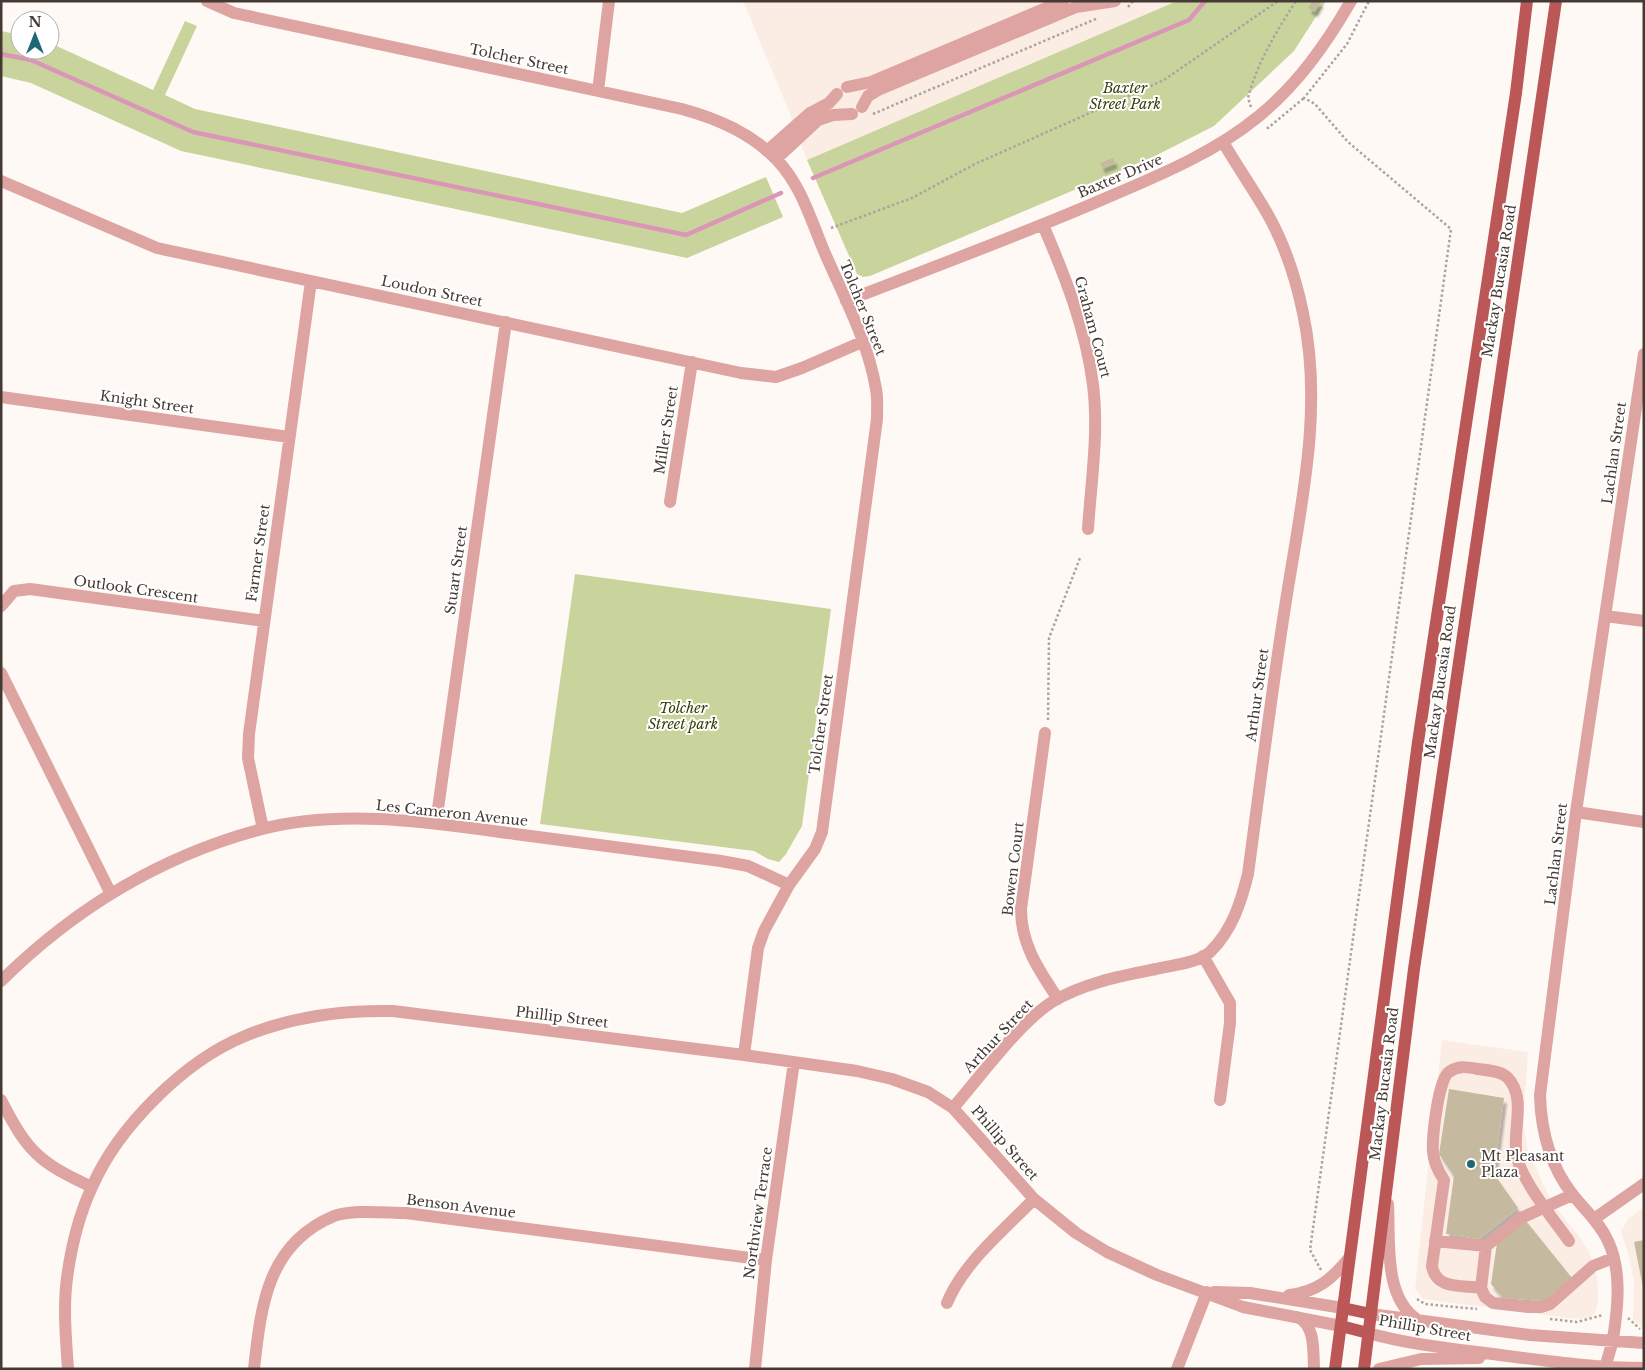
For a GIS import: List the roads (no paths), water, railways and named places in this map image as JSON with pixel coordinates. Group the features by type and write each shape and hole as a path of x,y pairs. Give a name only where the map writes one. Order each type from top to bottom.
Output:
{"main road":[{"name":"Mackay Bucasia Road","path":"1335,1369 1418,742 1514,102 1527,1"},
{"name":"Mackay Bucasia Road","path":"1364,1369 1387,1189 1395,1107 1434,823 1556,1"},
{"name":"Phillip Street","path":"1343,1308 1371,1314"},
{"name":"Phillip Street","path":"1341,1326 1368,1333"}],"street":[{"name":"Tolcher Street","path":"207,1 234,13 711,117 734,127 772,155 791,178 805,205 862,342 877,395 873,449 822,832 814,849 789,885 764,931 758,948 744,1055"},
{"path":"598,91 609,1"},
{"path":"772,155 810,113 829,103 842,91 867,84 1063,1"},
{"name":"Baxter Drive","path":"846,301 1043,225 1180,166 1223,142 1259,116 1304,72 1330,38 1351,1"},
{"path":"860,114 867,98 875,91 1076,7 1120,5"},
{"path":"856,88 860,92 863,98 860,114 843,113 838,109 835,104 842,91 856,88"},
{"path":"772,155 821,118 833,115 860,114"},
{"name":"Arthur Street","path":"953,1108 1024,1026 1058,999 1098,982 1195,960 1203,956 1210,952 1231,925 1240,904 1248,874 1312,418 1313,382 1309,345 1294,279 1268,214 1223,142"},
{"name":"Loudon Street","path":"1,182 157,248 692,362 740,374 776,377 862,342"},
{"name":"Graham Court","path":"1043,225 1070,289 1093,385 1095,436 1088,529"},
{"name":"Farmer Street","path":"263,829 248,758 264,621 311,281"},
{"name":"Stuart Street","path":"436,823 506,322"},
{"name":"Lachlan Street","path":"1613,1341 1618,1276 1608,1241 1594,1219 1572,1194 1555,1166 1545,1143 1541,1120 1540,1095 1576,812 1605,616 1638,431 1644,354"},
{"name":"Miller Street","path":"670,502 692,362"},
{"name":"Knight Street","path":"1,397 289,437"},
{"name":"Outlook Crescent","path":"3,599 17,590 30,589 264,621"},
{"path":"1605,616 1644,621"},
{"path":"1,673 110,892"},
{"name":"Bowen Court","path":"1045,733 1021,909 1021,925 1032,960 1058,999"},
{"path":"1576,812 1644,822"},
{"name":"Les Cameron Avenue","path":"1,981 30,952 110,892 161,866 263,829 317,821 380,818 436,823 722,861 748,866 789,885"},
{"path":"1203,956 1230,1003 1230,1023 1220,1100"},
{"name":"Phillip Street","path":"68,1369 65,1325 66,1279 76,1234 92,1187 128,1131 167,1087 204,1059 244,1036 287,1021 326,1013 393,1011 744,1055 857,1071 892,1079 928,1092 953,1108 1034,1199 1076,1233 1107,1252 1157,1275 1250,1308 1341,1326"},
{"name":"Northview Terrace","path":"755,1369 766,1260 794,1062"},
{"path":"1481,1288 1440,1283 1434,1276 1432,1266 1444,1180 1436,1167 1433,1151 1441,1083 1448,1072 1463,1066 1493,1071 1506,1076 1515,1088 1518,1100 1515,1142 1517,1158 1544,1206 1569,1242"},
{"path":"1,1100 16,1130 29,1148 57,1171 92,1187"},
{"path":"1594,1219 1644,1184"},
{"path":"1387,1189 1390,1256 1395,1284 1404,1308 1418,1321"},
{"path":"1572,1194 1521,1218 1486,1246 1481,1288 1485,1297 1493,1303 1541,1307 1550,1304 1593,1266 1613,1258"},
{"path":"947,1303 954,1285 968,1268 1034,1199"},
{"name":"Benson Avenue","path":"254,1369 263,1305 273,1274 285,1252 307,1232 335,1216 370,1212 406,1213 766,1260"},
{"path":"1436,1240 1486,1246"},
{"path":"1269,1295 1296,1294 1320,1287 1349,1258"},
{"path":"1177,1369 1207,1292"},
{"name":"Phillip Street","path":"1207,1292 1269,1295 1343,1308"},
{"name":"Phillip Street","path":"1371,1314 1530,1335 1644,1343"},
{"path":"1294,1317 1304,1322 1309,1330 1314,1369"},
{"name":"Phillip Street","path":"1368,1333 1414,1344 1605,1368 1644,1368"},
{"path":"1605,1368 1613,1341"},
{"path":"1613,1341 1622,1368"},
{"path":"1379,1369 1425,1358 1531,1358"}],"waterway":[{"path":"813,178 1189,20 1205,1"},
{"path":"1,54 31,60 193,132 686,235 781,193"}],"place":[{"name":"Mt Pleasant Plaza","path":"1471,1164"}],"park label":[{"name":"Baxter Street Park","path":"1125,96"},
{"name":"Tolcher Street park","path":"683,716"}]}
